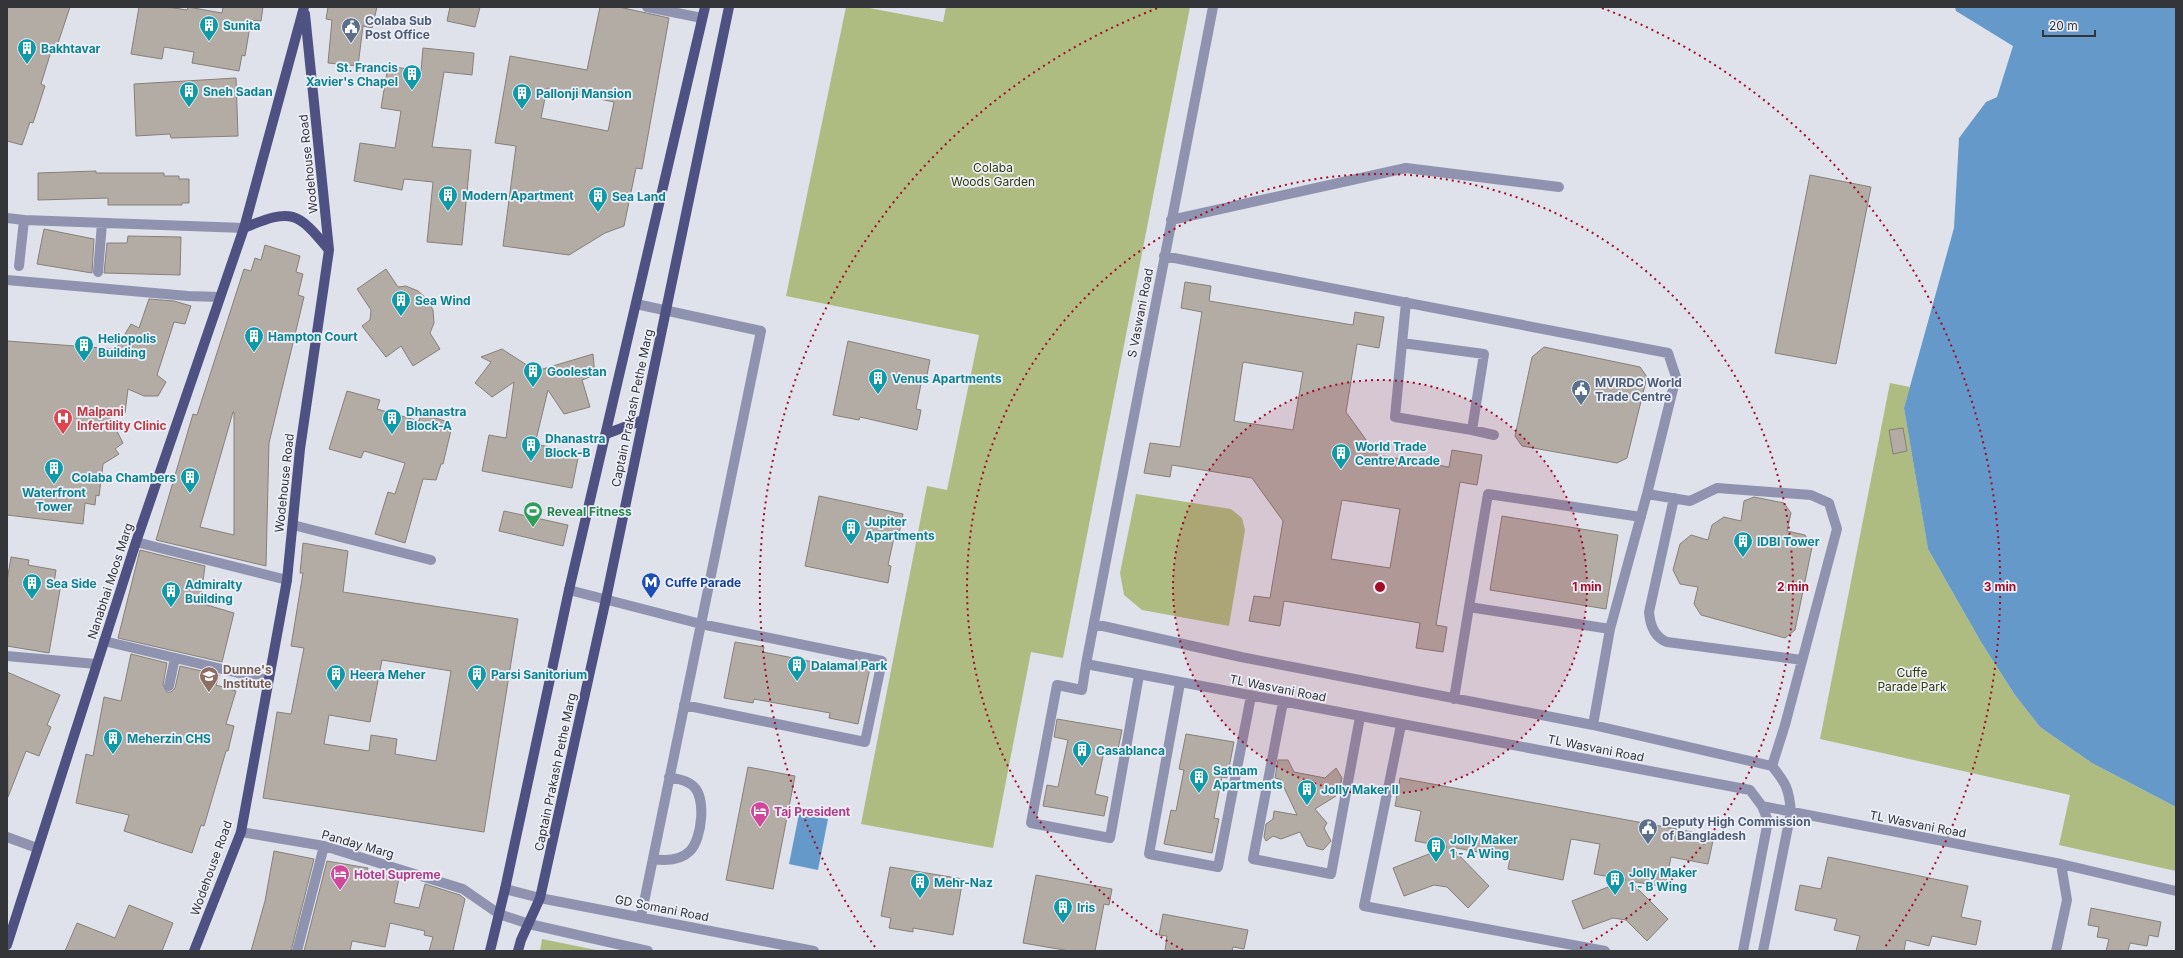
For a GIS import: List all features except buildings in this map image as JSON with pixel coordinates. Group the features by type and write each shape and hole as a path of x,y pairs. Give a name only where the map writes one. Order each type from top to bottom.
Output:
{"main road":[{"name":"Nanabhai Moos Marg","path":"7,945 10,926 37,848 136,542 244,228 304,7"},
{"name":"Wodehouse Road","path":"194,951 241,832 287,580 300,449 329,250 304,7"},
{"name":"Captain Prakash Pethe Marg","path":"490,951 505,889 569,590 705,7"},
{"name":"Captain Prakash Pethe Marg","path":"518,951 540,898 606,599 729,7"},
{"path":"244,228 272,216 295,216 305,223 329,250"},
{"path":"606,434 643,420"}],"street":[{"path":"646,7 702,18"},
{"name":"S Vaswani Road","path":"1094,624 1171,220 1214,7"},
{"path":"1171,220 1406,168 1559,186"},
{"path":"7,218 24,220 244,228"},
{"path":"19,266 24,220"},
{"path":"98,272 102,223"},
{"path":"1164,256 1668,353 1676,377 1641,517 1610,629 1592,725"},
{"path":"7,280 188,296 220,297"},
{"path":"1406,302 1395,417 1494,435"},
{"path":"636,304 761,331 641,917"},
{"path":"1402,343 1484,354 1472,430"},
{"path":"1647,494 1690,501 1717,488 1811,495 1829,503 1837,530 1772,766 1785,782 1789,793 1791,812 1763,951"},
{"path":"1454,699 1488,494 1641,517"},
{"path":"1674,498 1649,612 1650,626 1661,640 1802,660"},
{"path":"293,525 431,560"},
{"path":"136,542 287,580"},
{"path":"569,590 701,624 882,661 865,742 684,706"},
{"path":"1469,606 1610,629"},
{"path":"1094,624 1082,690 1057,685 1031,823 1110,838 1139,675"},
{"name":"TL Wasvani Road","path":"1094,624 1241,657 1592,725 1772,766"},
{"path":"104,641 268,680"},
{"path":"7,656 96,664"},
{"path":"169,686 175,658"},
{"name":"TL Wasvani Road","path":"1086,664 1401,725 1750,790 1762,806 2060,864 2176,891"},
{"path":"1180,683 1149,854 1218,867 1251,696"},
{"path":"1283,702 1253,859 1331,874 1360,717"},
{"path":"1401,725 1364,906 1605,951"},
{"path":"653,859 665,861 683,856 694,845 698,832 701,805 699,794 694,786 684,780 669,777"},
{"path":"1743,951 1768,821 1762,806"},
{"name":"Panday Marg","path":"241,832 324,846 463,889 499,914 529,924"},
{"path":"7,837 37,848"},
{"path":"297,951 324,846"},
{"path":"2056,951 2067,900 2060,864"},
{"name":"GD Somani Road","path":"505,889 540,898 814,951"},
{"path":"529,924 620,948 648,951"}],"green space":[{"name":"Colaba Woods Garden","path":"846,7 864,7 943,22 946,7 1190,7 1063,658 1031,652 993,848 861,824 927,486 947,490 979,335 786,296"},
{"name":"Cuffe Parade Park","path":"1890,383 1910,387 1904,408 1928,549 1981,642 2015,695 2040,727 2092,763 2176,807 2176,871 2059,845 2070,795 1820,739"},
{"path":"1136,494 1231,509 1242,518 1245,530 1229,626 1142,610 1124,595 1120,573"},
{"path":"542,939 601,951 540,951"}],"water":[{"path":"1955,7 2176,7 2176,807 2092,763 2040,727 2015,695 1981,642 1928,549 1904,408 1954,228 1959,138 1986,102 1997,97 2013,46 1956,11"},
{"path":"799,814 828,819 818,870 789,864"}],"place":[{"name":"Sunita","path":"209,42"},
{"name":"Colaba Sub Post Office","path":"351,44"},
{"name":"Bakhtavar","path":"27,65"},
{"name":"St. Francis Xavier's Chapel","path":"412,91"},
{"name":"Sneh Sadan","path":"189,108"},
{"name":"Pallonji Mansion","path":"522,110"},
{"name":"Modern Apartment","path":"448,212"},
{"name":"Sea Land","path":"598,213"},
{"name":"Sea Wind","path":"401,317"},
{"name":"Hampton Court","path":"254,353"},
{"name":"Heliopolis Building","path":"84,362"},
{"name":"Goolestan","path":"533,388"},
{"name":"Venus Apartments","path":"878,395"},
{"name":"MVIRDC World Trade Centre","path":"1581,406"},
{"name":"Malpani Infertility Clinic","path":"63,435"},
{"name":"Dhanastra Block-A","path":"392,435"},
{"name":"Dhanastra Block-B","path":"531,462"},
{"name":"World Trade Centre Arcade","path":"1341,470"},
{"name":"Waterfront Tower","path":"54,485"},
{"name":"Colaba Chambers","path":"190,494"},
{"name":"Reveal Fitness","path":"533,528"},
{"name":"Jupiter Apartments","path":"851,545"},
{"name":"IDBI Tower","path":"1743,558"},
{"name":"Cuffe Parade","path":"651,599"},
{"name":"Sea Side","path":"32,600"},
{"name":"Admiralty Building","path":"171,608"},
{"name":"Dalamal Park","path":"797,682"},
{"name":"Heera Meher","path":"336,691"},
{"name":"Parsi Sanitorium","path":"477,691"},
{"name":"Dunne's Institute","path":"209,693"},
{"name":"Meherzin CHS","path":"113,755"},
{"name":"Casablanca","path":"1082,767"},
{"name":"Satnam Apartments","path":"1199,794"},
{"name":"Jolly Maker II","path":"1307,806"},
{"name":"Taj President","path":"760,828"},
{"name":"Deputy High Commission of Bangladesh","path":"1648,845"},
{"name":"Jolly Maker 1 - A Wing","path":"1436,863"},
{"name":"Hotel Supreme","path":"340,891"},
{"name":"Jolly Maker 1 - B Wing","path":"1615,896"},
{"name":"Mehr-Naz","path":"920,899"},
{"name":"Iris","path":"1063,924"}]}
